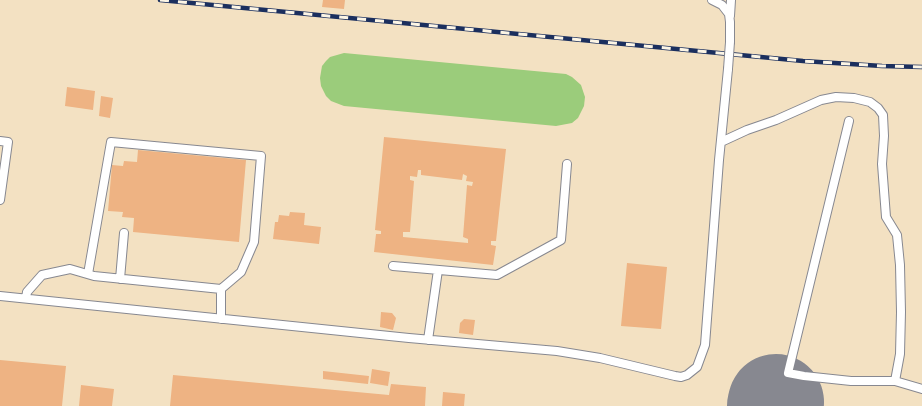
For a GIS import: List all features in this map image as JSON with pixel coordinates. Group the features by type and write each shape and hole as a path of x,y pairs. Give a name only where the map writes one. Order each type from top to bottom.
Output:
{"lane":[{"path":"712,0 722,5 726,9 730,18"},
{"path":"0,296 428,340 558,351 600,358 675,376 681,377 687,375 697,367 705,345 728,69 731,0"},
{"path":"721,142 821,100 836,97 854,98 870,102 883,114 884,136 882,164 886,217 897,235 900,264 900,347 895,381"},
{"path":"849,121 788,373 851,381 895,381 922,389"},
{"path":"0,141 8,142 0,200"},
{"path":"26,298 27,292 42,275 70,269 94,276 221,289 241,272 254,242 261,156 111,142 88,274"},
{"path":"393,266 497,275 561,240 567,164"},
{"path":"120,279 124,233"},
{"path":"428,340 438,270"},
{"path":"221,289 221,319"}],"green space":[{"path":"344,53 566,74 581,85 585,97 584,106 578,118 572,123 556,126 344,106 331,101 326,96 321,86 320,78 322,66 326,61 330,57"}],"building":[{"path":"323,0 345,0 344,9 322,7"},
{"path":"67,87 95,91 93,110 65,106"},
{"path":"101,96 113,98 110,118 99,116"},
{"path":"384,137 506,149 496,241 491,241 491,245 496,246 493,265 374,252 376,234 381,234 381,231 375,230","holes":["418,170 421,170 421,175 462,180 463,174 467,176 466,181 473,182 472,186 467,185 463,237 468,239 468,243 403,237 403,232 410,232 414,181 410,180 410,176 417,177"]},
{"path":"138,150 246,160 239,242 133,232 134,218 122,217 123,212 108,211 112,165 123,166 124,161 137,162"},
{"path":"290,212 305,213 304,225 321,227 319,244 273,239 275,222 278,222 279,215 289,216"},
{"path":"627,263 667,267 661,329 621,326"},
{"path":"381,312 392,313 396,318 393,330 380,327"},
{"path":"464,319 475,320 473,335 459,333 460,323"},
{"path":"0,360 66,366 62,406 0,406"},
{"path":"372,369 390,372 388,386 370,383"},
{"path":"323,371 369,376 368,384 323,379"},
{"path":"173,375 389,395 391,384 426,387 425,406 170,406"},
{"path":"81,385 114,389 112,406 79,406"},
{"path":"443,392 465,394 464,406 442,406"}],"runway":[{"path":"775,406 776,402"}],"railway":[{"path":"160,0 803,61 922,67"}]}
